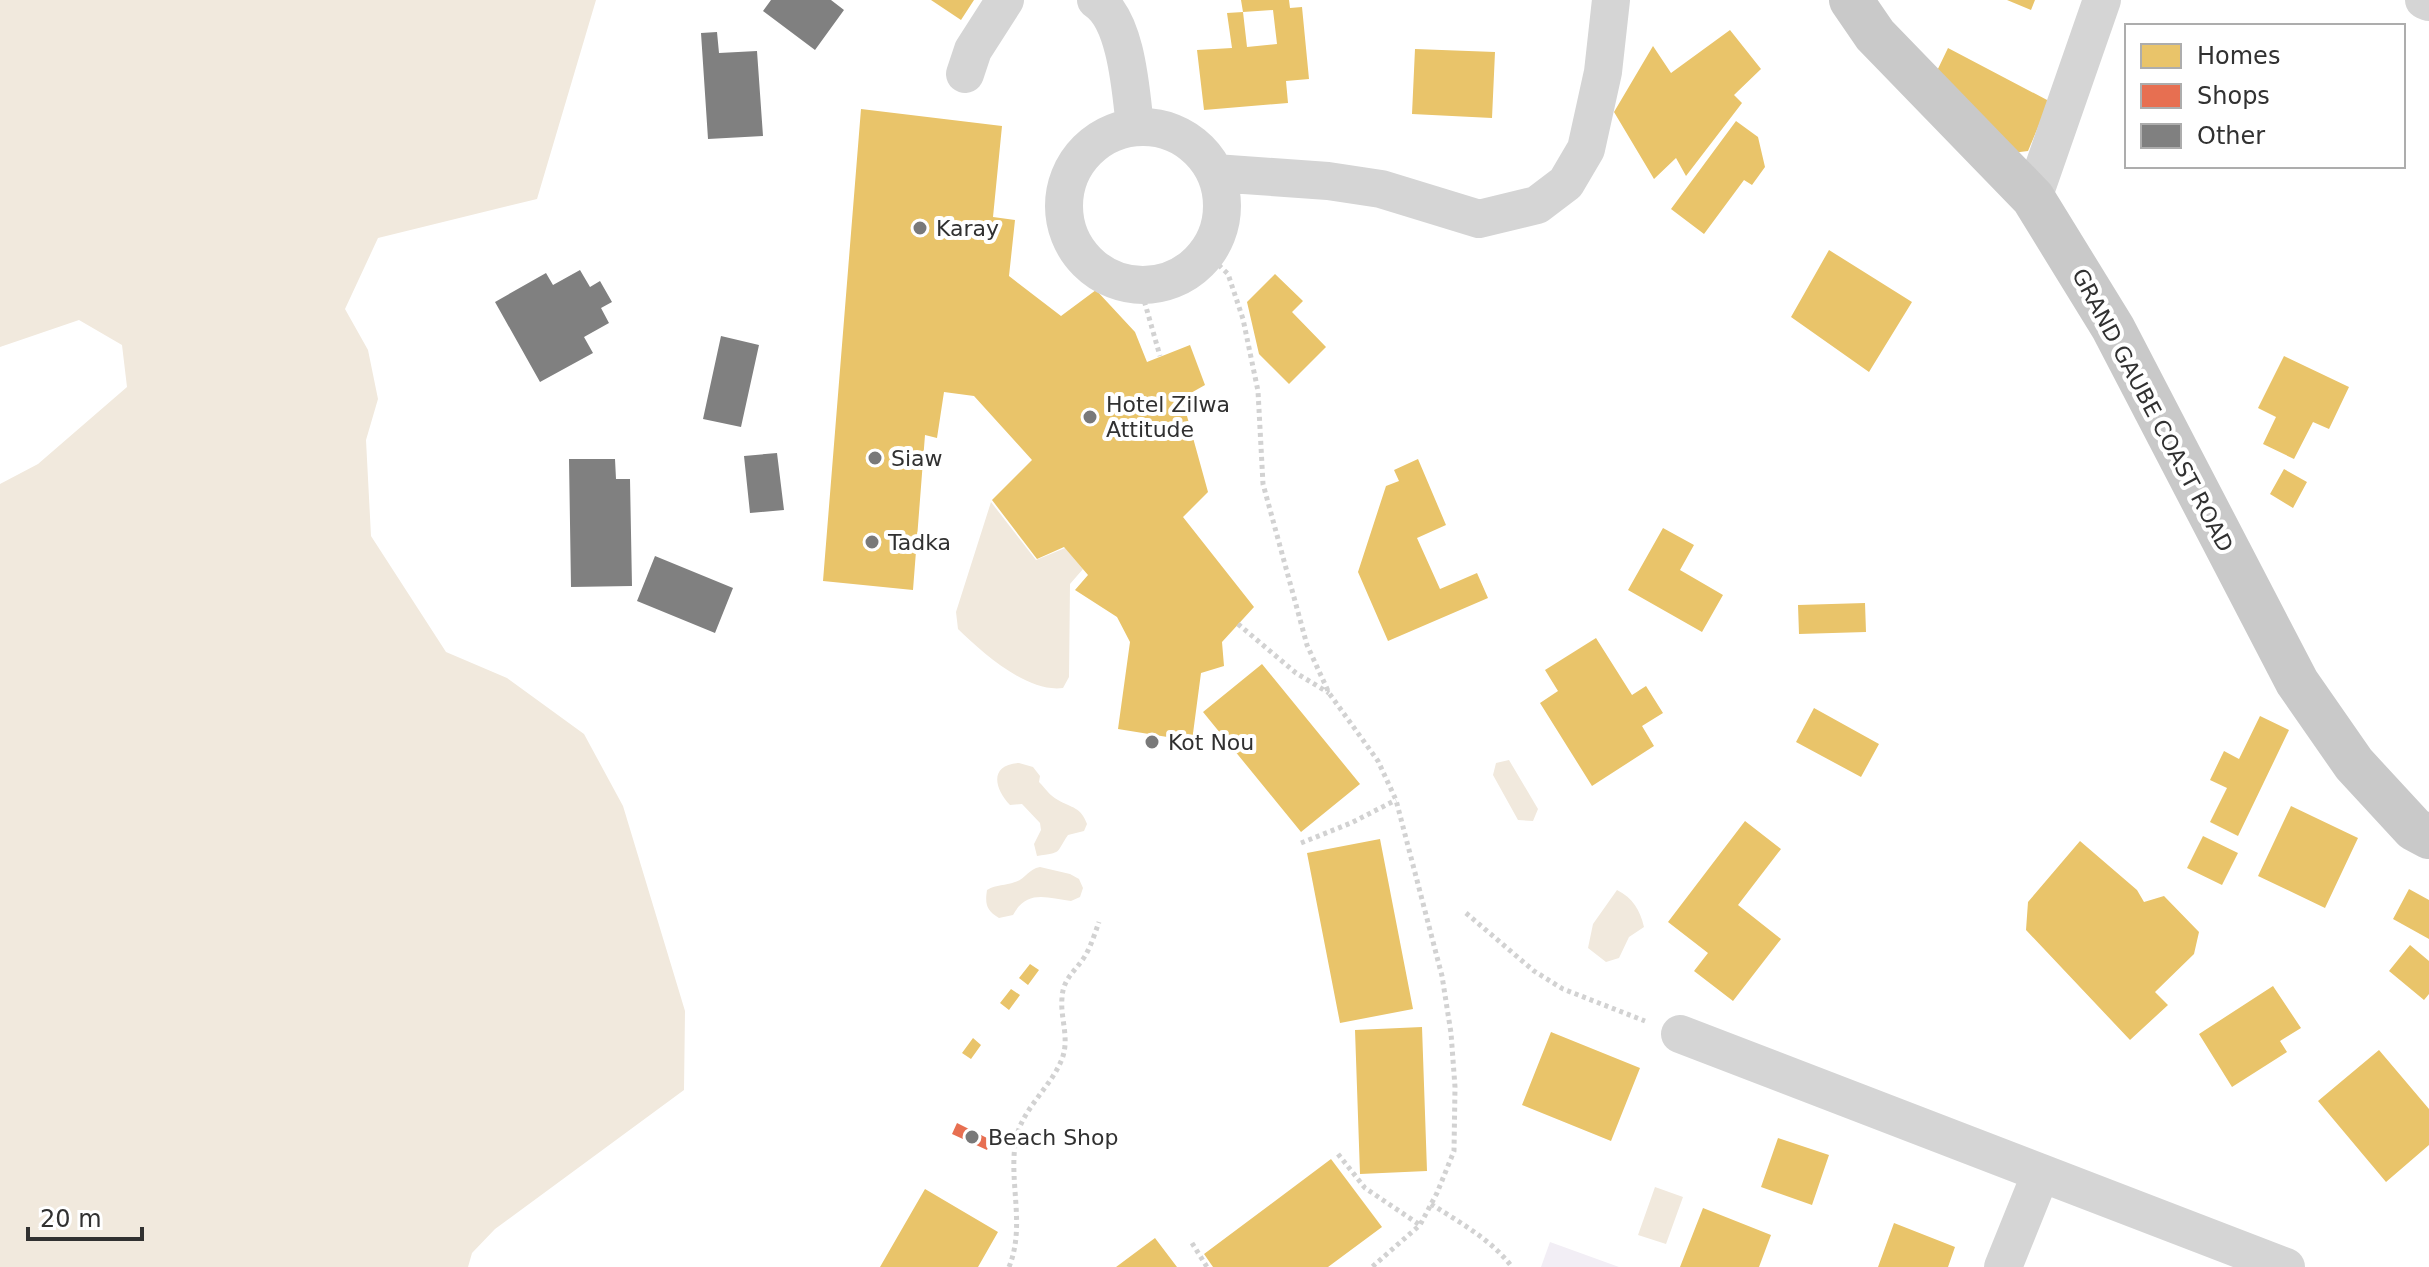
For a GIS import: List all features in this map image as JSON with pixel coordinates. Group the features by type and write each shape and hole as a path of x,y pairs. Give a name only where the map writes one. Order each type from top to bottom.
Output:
{"main road":[{"name":"GRAND GAUBE COAST ROAD","path":"1851,0 1875,35 2033,198 2113,328 2297,682 2354,764 2414,829 2429,837"}],"street":[{"path":"965,74 973,50 1005,0"},
{"path":"1096,0 1104,5 1119,35 1135,127"},
{"path":"1215,173 1328,181 1381,189 1479,219 1537,205 1566,183 1586,149 1603,72 1611,0"},
{"path":"2033,198 2102,0"},
{"path":"1135,127 1159,128 1182,137 1201,152 1215,173 1221,193 1222,215 1217,236 1207,254 1188,272 1165,283 1140,286 1114,281 1092,267 1075,247 1065,222 1064,195 1072,170 1088,149 1110,134 1135,127"},
{"path":"1680,1034 2286,1267"},
{"path":"2003,1267 2041,1173"}],"path":[{"path":"1207,254 1228,274 1253,357 1263,484 1307,645 1329,693 1378,761 1396,800 1439,962 1452,1046 1454,1151 1420,1225 1372,1267"},
{"path":"1140,286 1160,356"},
{"path":"1238,624 1296,673 1329,693"},
{"path":"1301,843 1396,800"},
{"path":"1466,913 1534,971 1563,989 1680,1034"},
{"path":"1009,1267 1018,1223 1012,1164 1017,1134 1063,1057 1066,1027 1061,1000 1066,977 1086,955 1099,922"},
{"path":"1338,1154 1365,1188 1420,1225"},
{"path":"1431,1204 1464,1225 1512,1267"},
{"path":"1192,1243 1207,1267"}],"shaded area":[{"path":"0,0 596,0 537,199 378,238 345,309 368,350 378,399 366,440 371,536 446,652 507,678 584,734 623,806 685,1011 684,1090 495,1229 472,1253 468,1267 0,1267 0,484 38,464 127,387 122,345 79,320 0,347"},
{"path":"991,502 1036,560 1065,548 1083,569 1070,584 1069,677 1063,688 1049,688 1021,678 993,660 958,629 956,612"},
{"path":"1509,760 1538,809 1533,821 1518,820 1493,775 1496,763"},
{"path":"1019,763 1033,767 1040,776 1039,782 1048,792 1085,818 1087,824 1084,831 1068,835 1055,853 1037,856 1034,844 1041,830 1040,823 1022,804 1010,805 1000,792 999,773 1009,765"},
{"path":"1040,867 1079,879 1083,888 1080,897 1071,901 1031,898 1013,915 999,918 991,912 986,903 987,890 1019,881"},
{"path":"1617,890 1635,905 1644,927 1629,937 1619,958 1606,962 1588,948 1593,924"},
{"path":"1655,1187 1683,1197 1666,1244 1638,1235"},
{"path":"1550,1242 1619,1267 1541,1267"}],"building: Homes":[{"path":"931,0 974,0 961,20"},
{"path":"1241,0 1289,0 1290,8 1302,7 1309,79 1286,81 1288,103 1204,110 1197,50 1232,48 1227,13 1243,12","holes":["1273,10 1277,44 1247,47 1243,12"]},
{"path":"2007,0 2035,0 2031,10"},
{"path":"1730,30 1761,69 1734,95 1742,103 1686,176 1676,158 1654,179 1614,112 1653,46 1671,73"},
{"path":"1948,48 2049,101 2028,151 2004,154 1935,75"},
{"path":"1415,49 1495,52 1492,118 1412,114"},
{"name":"Hotel Zilwa Attitude","path":"861,109 1002,126 993,217 1015,220 1009,276 1061,316 1096,290 1135,332 1147,362 1190,345 1205,385 1182,398 1208,492 1183,517 1254,607 1222,642 1224,666 1201,673 1192,741 1118,729 1130,642 1117,617 1075,590 1088,575 1064,547 1037,559 992,500 1032,460 974,396 944,392 937,438 925,435 913,590 823,581"},
{"path":"1736,121 1758,137 1765,167 1752,185 1744,180 1704,234 1671,209"},
{"path":"1829,250 1912,302 1869,372 1791,317"},
{"path":"1275,274 1303,301 1292,312 1326,347 1289,384 1259,354 1247,302"},
{"path":"2284,356 2349,387 2329,429 2313,422 2294,459 2263,444 2276,417 2258,408"},
{"path":"1418,459 1446,525 1417,538 1440,589 1477,573 1488,598 1388,641 1358,572 1386,486 1399,481 1394,470"},
{"path":"2284,469 2307,482 2293,508 2270,494"},
{"path":"1663,528 1694,545 1680,570 1723,595 1702,632 1628,590"},
{"path":"1865,603 1866,632 1799,634 1798,605"},
{"path":"1596,638 1632,695 1646,686 1663,713 1642,726 1654,746 1592,786 1540,703 1558,691 1545,670"},
{"path":"1262,664 1360,784 1301,832 1203,712"},
{"path":"1814,708 1879,744 1861,777 1796,742"},
{"path":"2260,716 2289,730 2238,836 2210,822 2227,788 2210,780 2224,751 2239,759"},
{"path":"2291,806 2358,838 2325,908 2258,876"},
{"path":"1745,821 1781,849 1738,905 1781,939 1733,1001 1694,971 1708,953 1668,922"},
{"path":"2203,836 2238,853 2222,885 2187,868"},
{"path":"1380,839 1413,1009 1340,1023 1307,853"},
{"path":"2080,841 2137,890 2144,902 2164,896 2199,932 2194,954 2155,992 2168,1005 2130,1040 2026,930 2028,902"},
{"path":"2409,889 2429,900 2429,939 2393,919"},
{"path":"2410,945 2429,961 2429,994 2424,1000 2389,971"},
{"path":"1030,964 1039,970 1028,985 1019,978"},
{"path":"2273,986 2301,1028 2280,1041 2287,1052 2232,1087 2199,1034"},
{"path":"1011,989 1020,995 1009,1010 1000,1003"},
{"path":"1422,1027 1427,1171 1360,1174 1355,1030"},
{"path":"1551,1032 1640,1068 1611,1141 1522,1105"},
{"path":"973,1038 981,1045 971,1059 962,1053"},
{"path":"2379,1050 2429,1109 2429,1145 2386,1182 2318,1101"},
{"path":"1778,1138 1829,1155 1812,1205 1761,1187"},
{"path":"1331,1159 1382,1227 1328,1267 1213,1267 1204,1254"},
{"path":"925,1189 998,1232 978,1267 880,1267"},
{"path":"1703,1208 1771,1235 1759,1267 1680,1267"},
{"path":"1894,1223 1955,1247 1948,1267 1878,1267"},
{"path":"1155,1238 1177,1267 1116,1267"}],"building: Shops":[{"name":"Beach Shop","path":"957,1123 991,1140 987,1150 952,1134"}],"building: Other":[{"path":"771,0 831,0 844,10 815,50 763,11"},
{"path":"717,32 719,53 757,51 763,136 708,139 701,33"},
{"path":"580,270 590,287 600,281 612,302 601,308 609,323 584,337 593,353 540,382 495,302 546,273 553,285"},
{"path":"721,336 759,345 741,427 703,419"},
{"path":"777,453 784,510 750,513 744,456"},
{"path":"569,459 615,459 616,479 630,479 632,586 571,587"},
{"path":"655,556 733,588 715,633 637,601"}],"place":[{"name":"Karay","path":"920,228"},
{"name":"Hotel Zilwa Attitude","path":"1090,417"},
{"name":"Siaw","path":"875,458"},
{"name":"Tadka","path":"872,542"},
{"name":"Kot Nou","path":"1152,742"},
{"name":"Beach Shop","path":"972,1137"}]}
